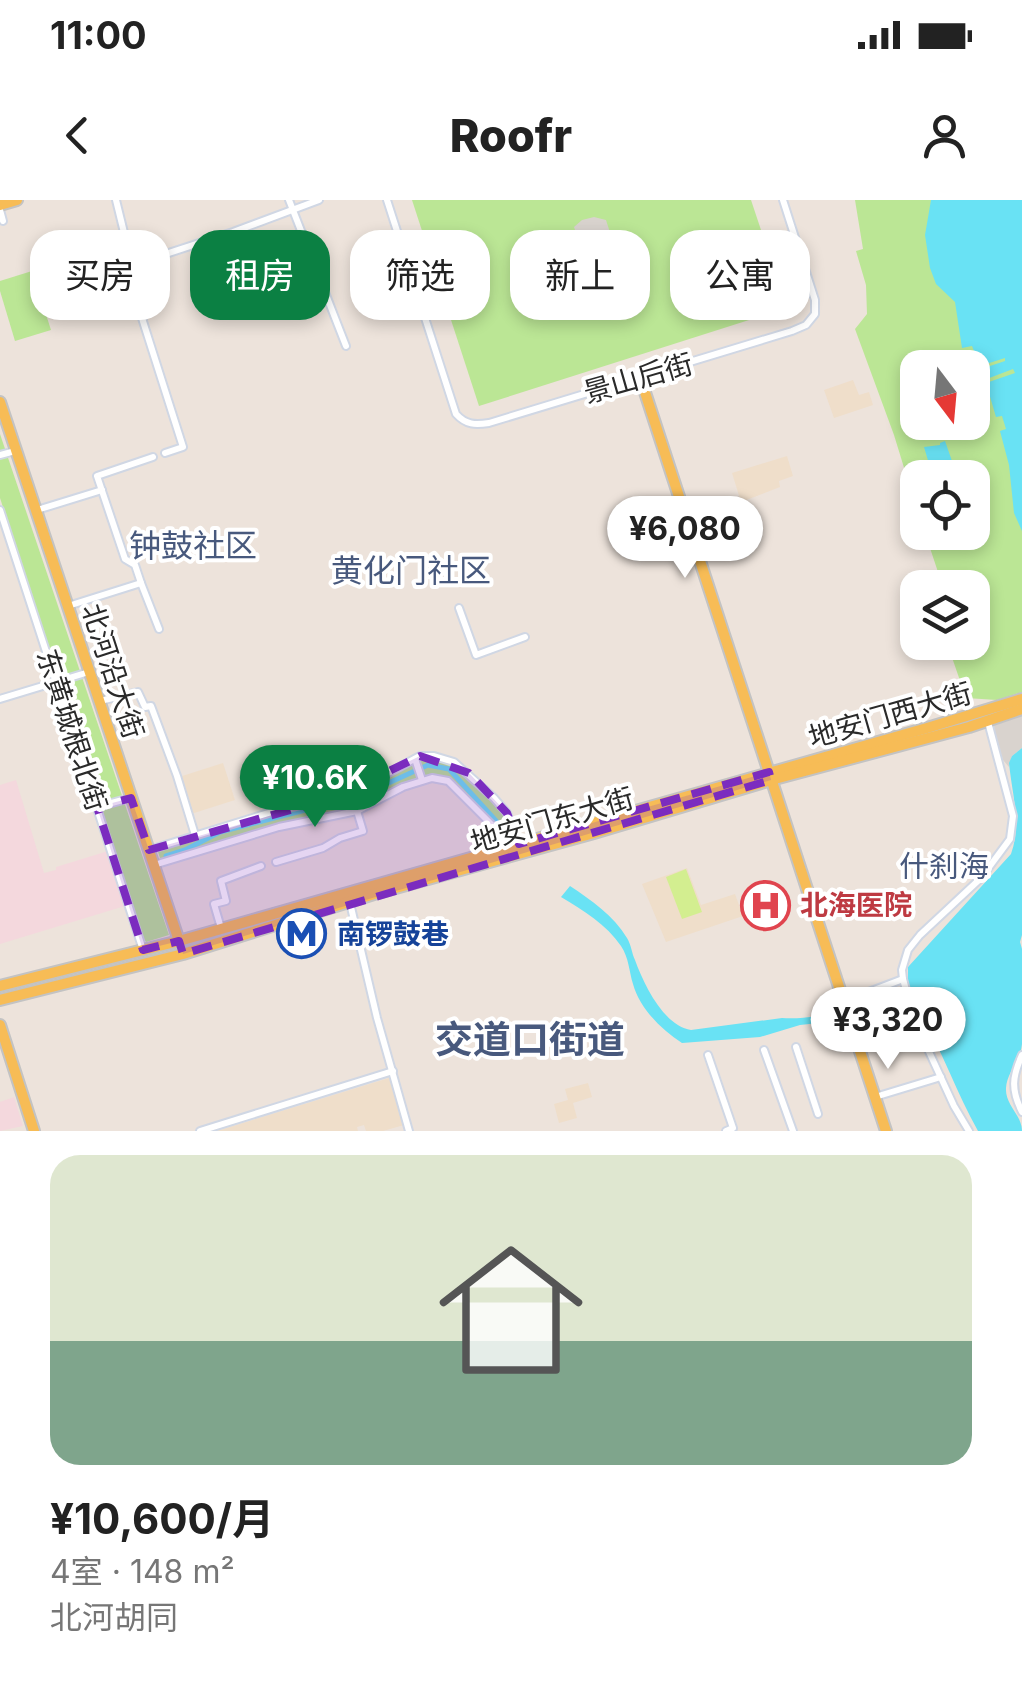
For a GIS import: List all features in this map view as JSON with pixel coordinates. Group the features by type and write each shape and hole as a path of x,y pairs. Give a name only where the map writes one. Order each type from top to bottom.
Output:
{"main road":[{"path":"0,207 17,200"},
{"path":"640,377 886,1131"},
{"name":"北河沿大街","path":"0,402 179,942"},
{"name":"地安门西大街","path":"770,776 1022,699"},
{"name":"地安门西大街","path":"770,776 1022,709"},
{"name":"地安门东大街","path":"0,986 179,942 770,776"},
{"name":"地安门东大街","path":"0,1000 183,954 770,776"},
{"path":"0,1025 31,1131"},
{"path":"0,1045 31,1131"}],"street":[{"path":"116,200 123,230"},
{"path":"170,253 233,232 291,204 319,200"},
{"name":"景山后街","path":"386,200 456,414 475,424 792,331 812,320 815,300 782,200"},
{"path":"291,204 346,346"},
{"path":"0,207 3,221"},
{"path":"143,320 183,447 165,452"},
{"path":"0,455 16,450"},
{"path":"153,457 97,476 125,559 135,565 159,630"},
{"path":"36,510 102,490"},
{"name":"东黄城根北街","path":"0,510 143,950"},
{"path":"68,606 141,583"},
{"path":"459,608 476,654 525,637"},
{"path":"0,700 90,671"},
{"path":"100,701 138,692 144,707 151,706 195,835"},
{"path":"968,1131 909,1008 902,970 908,950 981,878 1010,840 1013,816 988,720"},
{"path":"148,850 275,811 336,797 420,756 454,762 469,773 507,812 519,844"},
{"path":"415,760 422,780"},
{"path":"154,866 280,826 357,811 432,778 448,781 497,830 503,848"},
{"path":"97,807 132,798"},
{"path":"275,811 280,826"},
{"path":"276,862 364,832 357,811"},
{"path":"222,929 214,904 226,901 221,881 261,866"},
{"path":"350,902 409,1131"},
{"name":"北河沿大街","path":"179,942 183,954"},
{"path":"844,1001 903,979"},
{"path":"852,1026 909,1008"},
{"path":"796,1047 818,1114"},
{"path":"764,1050 793,1131"},
{"path":"708,1055 733,1128 726,1131"},
{"path":"1022,1056 1012,1089 1022,1112"},
{"path":"200,1131 392,1072"},
{"path":"875,1097 941,1077"}],"highlighted area":[{"path":"420,756 469,773 507,813 519,844 769,772 771,780 183,954 179,941 143,950 97,807 131,798 149,850 336,797"}],"shaded area":[{"path":"582,220 606,220 609,230 575,230"},
{"path":"853,380 859,395 869,392 873,405 834,418 824,390"},
{"path":"787,456 793,476 779,481 780,487 741,502 732,473"},
{"path":"1022,716 1022,748 1012,756 1009,767 992,726"},
{"path":"223,763 235,800 191,814 179,777"},
{"path":"16,780 44,873 108,851 125,906 0,944 0,785"},
{"path":"687,868 701,905 735,894 743,916 666,942 642,884"},
{"path":"389,1078 404,1125 383,1131 366,1131 364,1125 357,1127 358,1131 217,1131"},
{"path":"588,1083 592,1097 573,1103 577,1118 559,1123 554,1104 568,1100 565,1089"},
{"path":"14,1097 23,1126 0,1131 0,1102"}],"green space":[{"path":"412,200 751,200 761,230 670,230 670,320 749,320 479,406 451,320 490,320 490,230 422,230"},
{"path":"855,200 1022,200 1022,692 997,700 966,698 953,660 990,660 990,570 937,570 931,550 990,550 990,460 902,460 855,329 867,314 866,285 856,251 863,249"},
{"path":"30,272 30,320 48,320 51,330 15,341 0,281"},
{"path":"0,434 169,935 146,942 144,939 0,498"},
{"path":"420,761 451,761 462,769 504,813 511,835 502,837 444,778 430,775 351,807 161,861 157,849 357,791"},
{"path":"686,869 702,912 682,919 666,877"}],"water":[{"path":"931,200 1022,200 1022,531 1014,513 1009,465 1000,431 1006,429 1002,416 996,417 990,397 990,382 1015,373 1013,369 990,378 990,366 1005,358 990,363 990,350 962,348 955,302 936,284 925,235"},
{"path":"945,441 952,460 928,460 924,447"},
{"path":"1022,748 1022,1044 1006,1088 1022,1131 978,1131 912,1000 856,1019 800,1025 760,1037 682,1043 646,1010 633,984 626,955 615,938 561,897 570,886 616,923 628,940 656,1003 681,1027 691,1030 846,1009 908,985 908,967 1011,854 1016,820 1009,763"}],"waterway":[{"path":"166,856 220,832 360,796 428,765 449,769 509,835"}],"place":[{"name":"北海医院","path":"765,905"},
{"name":"南锣鼓巷","path":"302,934"}],"district":[{"name":"钟鼓社区","path":"193,546"},
{"name":"黄化门社区","path":"411,571"},
{"name":"什刹海","path":"944,867"},
{"name":"交道口街道","path":"530,1040"}]}
